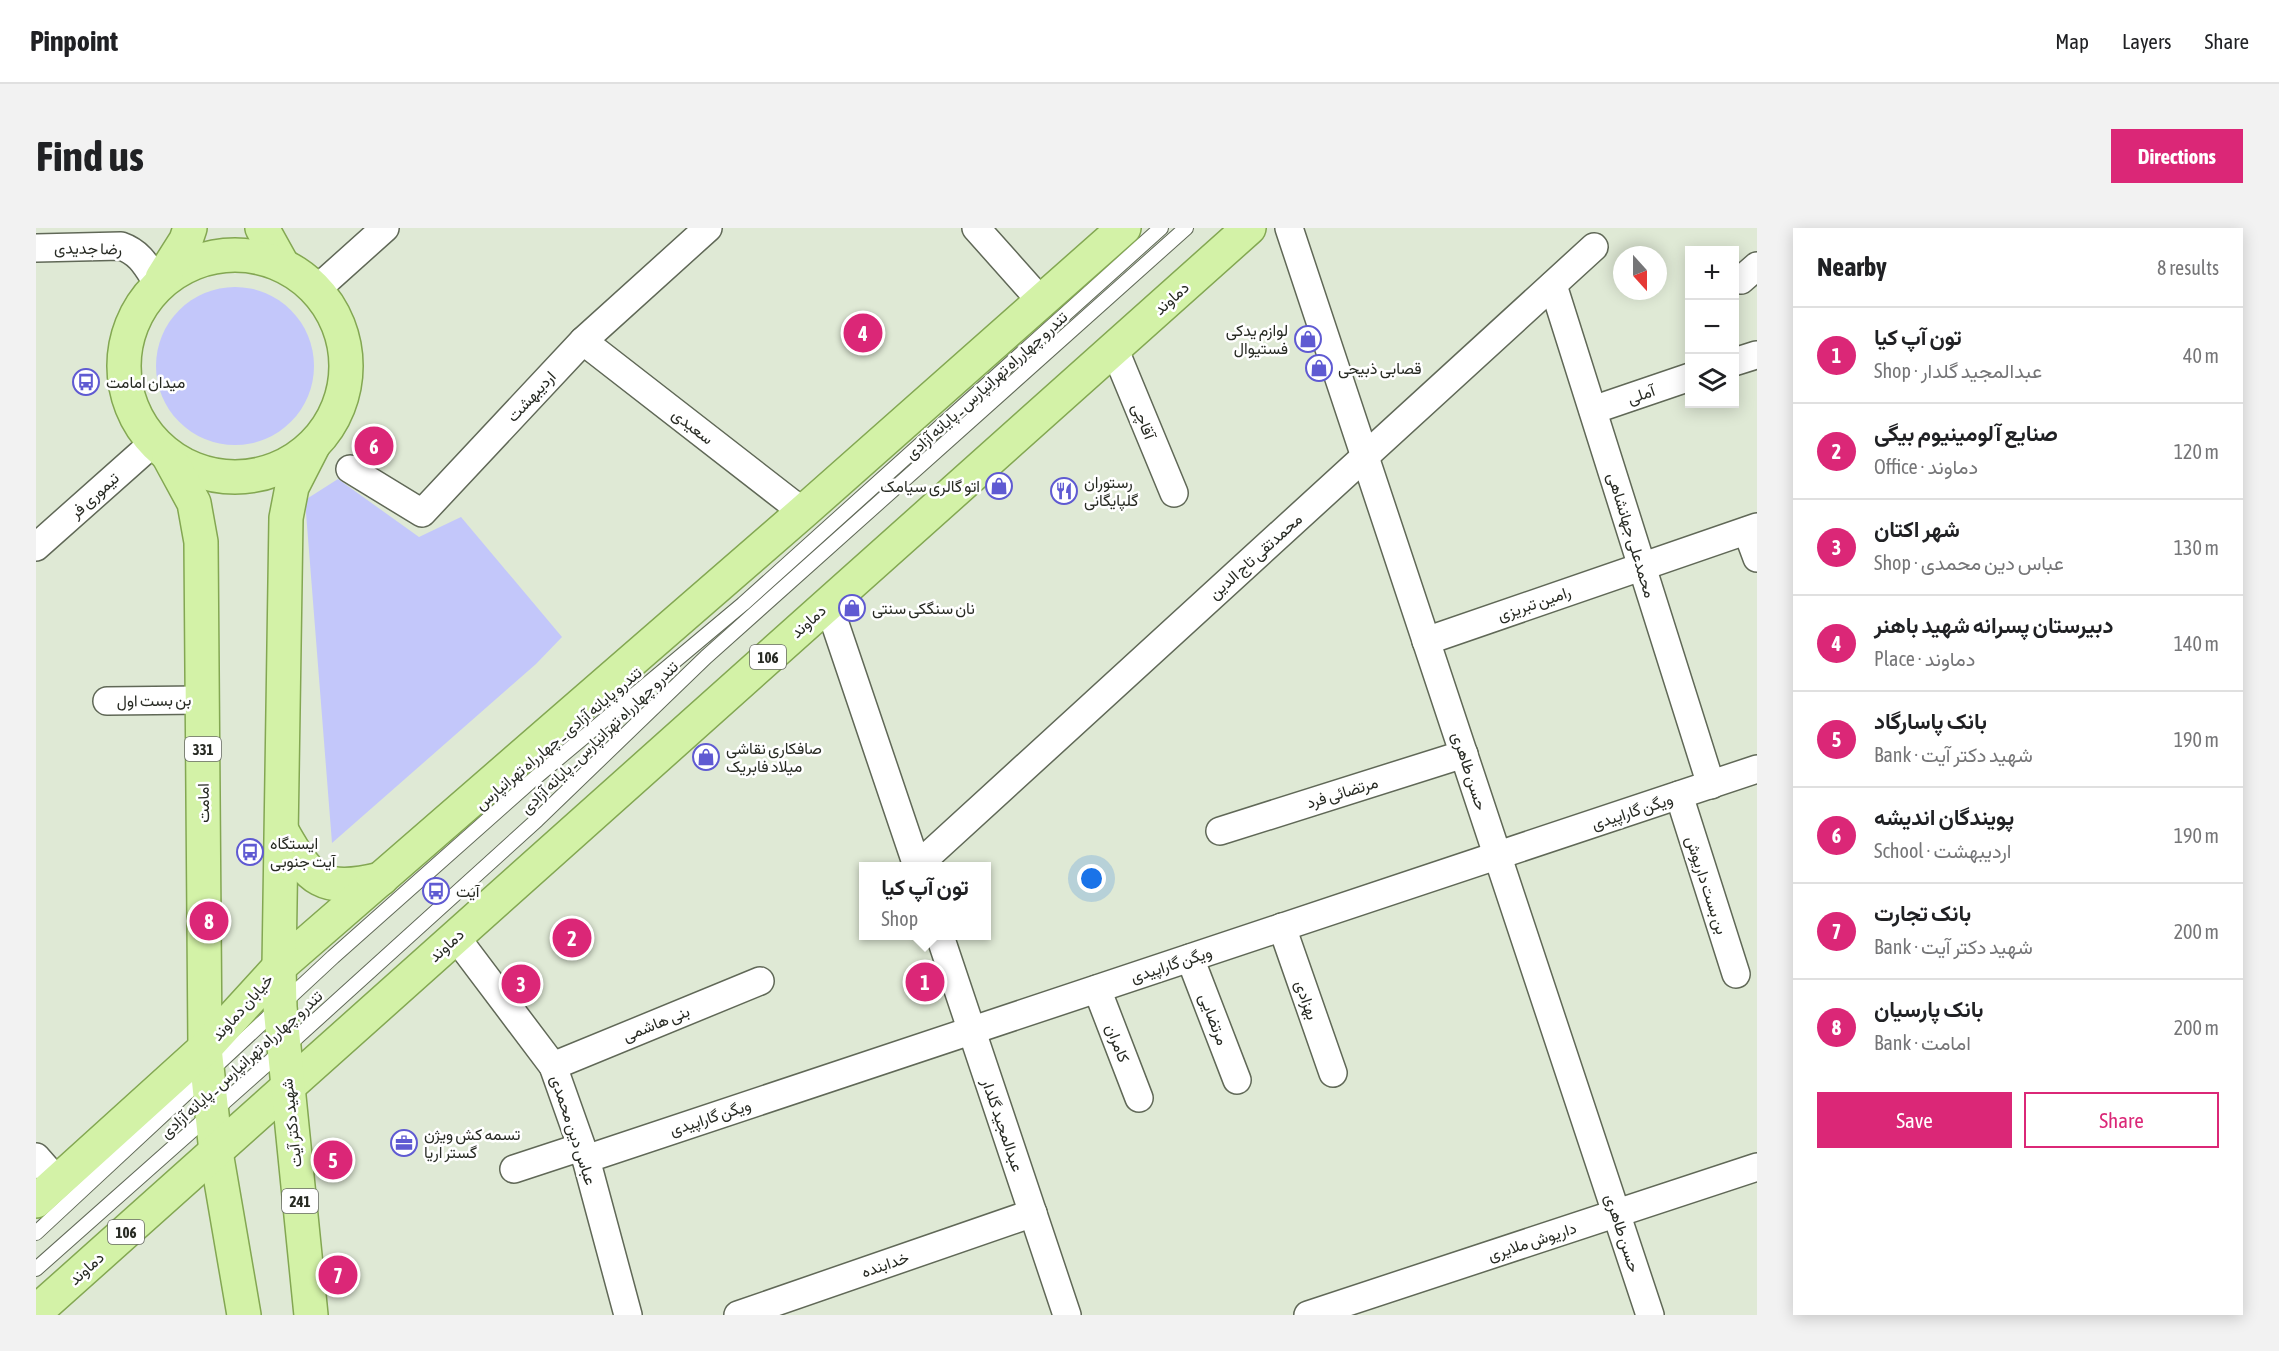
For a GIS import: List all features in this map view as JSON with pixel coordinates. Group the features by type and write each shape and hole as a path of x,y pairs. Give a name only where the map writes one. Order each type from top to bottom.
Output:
{"main road":[{"path":"190,228 186,240 158,284 136,312 124,345 123,380 133,413 161,450 204,474 243,478 281,468 313,446"},
{"path":"262,228 282,264"},
{"path":"279,967 803,512 1124,228"},
{"name":"دماوند","path":"288,1087 1248,228"},
{"path":"158,284 185,265 217,255 250,255 282,264 301,275 317,289 337,318 346,351 346,386 334,418 313,446 292,487 286,518 279,967"},
{"name":"امامت","path":"161,450 194,503 201,542 207,1060"},
{"path":"282,831 296,856 310,874 331,884 356,885 381,879"},
{"name":"شهید دکتر آیت","path":"279,967 280,1007 311,1315"},
{"name":"خیابان دماوند","path":"207,1060 279,967"},
{"path":"207,1060 216,1152 244,1315"},
{"path":"47,1191 207,1060"},
{"name":"106","path":"216,1152 288,1087"},
{"name":"دماوند","path":"36,1312 216,1152"}],"street":[{"path":"317,289 385,228"},
{"name":"اردیبهشت","path":"350,468 422,513 583,341 708,228"},
{"path":"976,228 1041,301"},
{"name":"حسن طاهری","path":"1289,228 1650,1315"},
{"name":"رضا جدیدی","path":"36,248 121,246 132,250 142,258 158,284"},
{"name":"محمدتقی تاج الدین","path":"921,862 1594,248"},
{"name":"محمدعلی جهانشاهی","path":"1553,285 1710,784"},
{"name":"سعیدی","path":"583,341 803,512"},
{"name":"آقاچی","path":"1114,348 1174,493"},
{"name":"آملی","path":"1593,410 1685,378"},
{"name":"تیموری فر","path":"36,547 161,450"},
{"path":"1752,529 1757,558"},
{"name":"رامین تبریزی","path":"1426,641 1752,529"},
{"path":"828,603 916,862"},
{"name":"بن بست اول","path":"106,701 202,700"},
{"name":"مرتضائی فرد","path":"1220,831 1464,754"},
{"name":"ویگن گاراپیدی","path":"514,1169 583,1153 972,1030 1757,769"},
{"name":"بن بست داریوش","path":"1679,795 1736,974"},
{"name":"بهزادی","path":"1282,927 1333,1073"},
{"name":"عباس دین محمدی","path":"455,936 553,1066 583,1153 628,1315"},
{"name":"عبدالمجید گلدار","path":"941,940 1067,1315"},
{"name":"مرتضایی","path":"1190,958 1237,1080"},
{"name":"بنی هاشمی","path":"553,1066 760,981"},
{"name":"کامران","path":"1097,989 1139,1098"},
{"path":"36,1157 47,1191"},
{"name":"داریوش ملایری","path":"1308,1315 1345,1309 1616,1213 1757,1167"},
{"name":"خدابنده","path":"738,1315 1033,1213"}],"lane":[{"name":"تندرو پایانه آزادی ـ چهارراه تهرانپارس","path":"36,1233 207,1060 280,1007 529,783 743,604 1161,228"},
{"name":"تندرو چهارراه تهرانپارس ـ پایانه آزادی","path":"36,1269 537,820 706,657 1186,228"}],"shaded area":[{"name":"میدان امامت","path":"235,287 250,288 265,293 279,300 291,310 301,322 308,336 313,351 313,381 308,396 301,410 291,422 279,432 265,439 250,444 235,445 220,444 205,439 191,432 179,422 169,410 162,396 157,381 156,366 157,351 162,336 169,322 179,310 191,300 205,293 220,288"},
{"path":"338,479 419,537 461,517 562,637 536,664 332,843 305,500"}],"place":[{"name":"دبیرستان پسرانه شهید باهنر","path":"863,333"},
{"name":"لوازم یدکی فستیوال","path":"1308,339"},
{"name":"قصابی ذبیحی","path":"1319,368"},
{"name":"میدان امامت","path":"86,382"},
{"name":"پویندگان اندیشه","path":"374,446"},
{"name":"اتو گالری سیامک","path":"999,486"},
{"name":"رستوران گلپایگانی","path":"1064,491"},
{"name":"نان سنگکی سنتی","path":"852,608"},
{"name":"صافکاری نقاشی میلاد فابریک","path":"706,757"},
{"name":"ایستگاه آیت جنوبی","path":"250,852"},
{"name":"آیت","path":"436,891"},
{"name":"بانک پارسیان","path":"209,921"},
{"name":"صنایع آلومینیوم بیگی","path":"572,938"},
{"name":"تون آپ کیا","path":"925,982"},
{"name":"شهر اکتان","path":"521,984"},
{"name":"تسمه کش ویژن گستر اریا","path":"404,1143"},
{"name":"بانک پاسارگاد","path":"333,1160"},
{"name":"بانک تجارت","path":"338,1275"}]}
